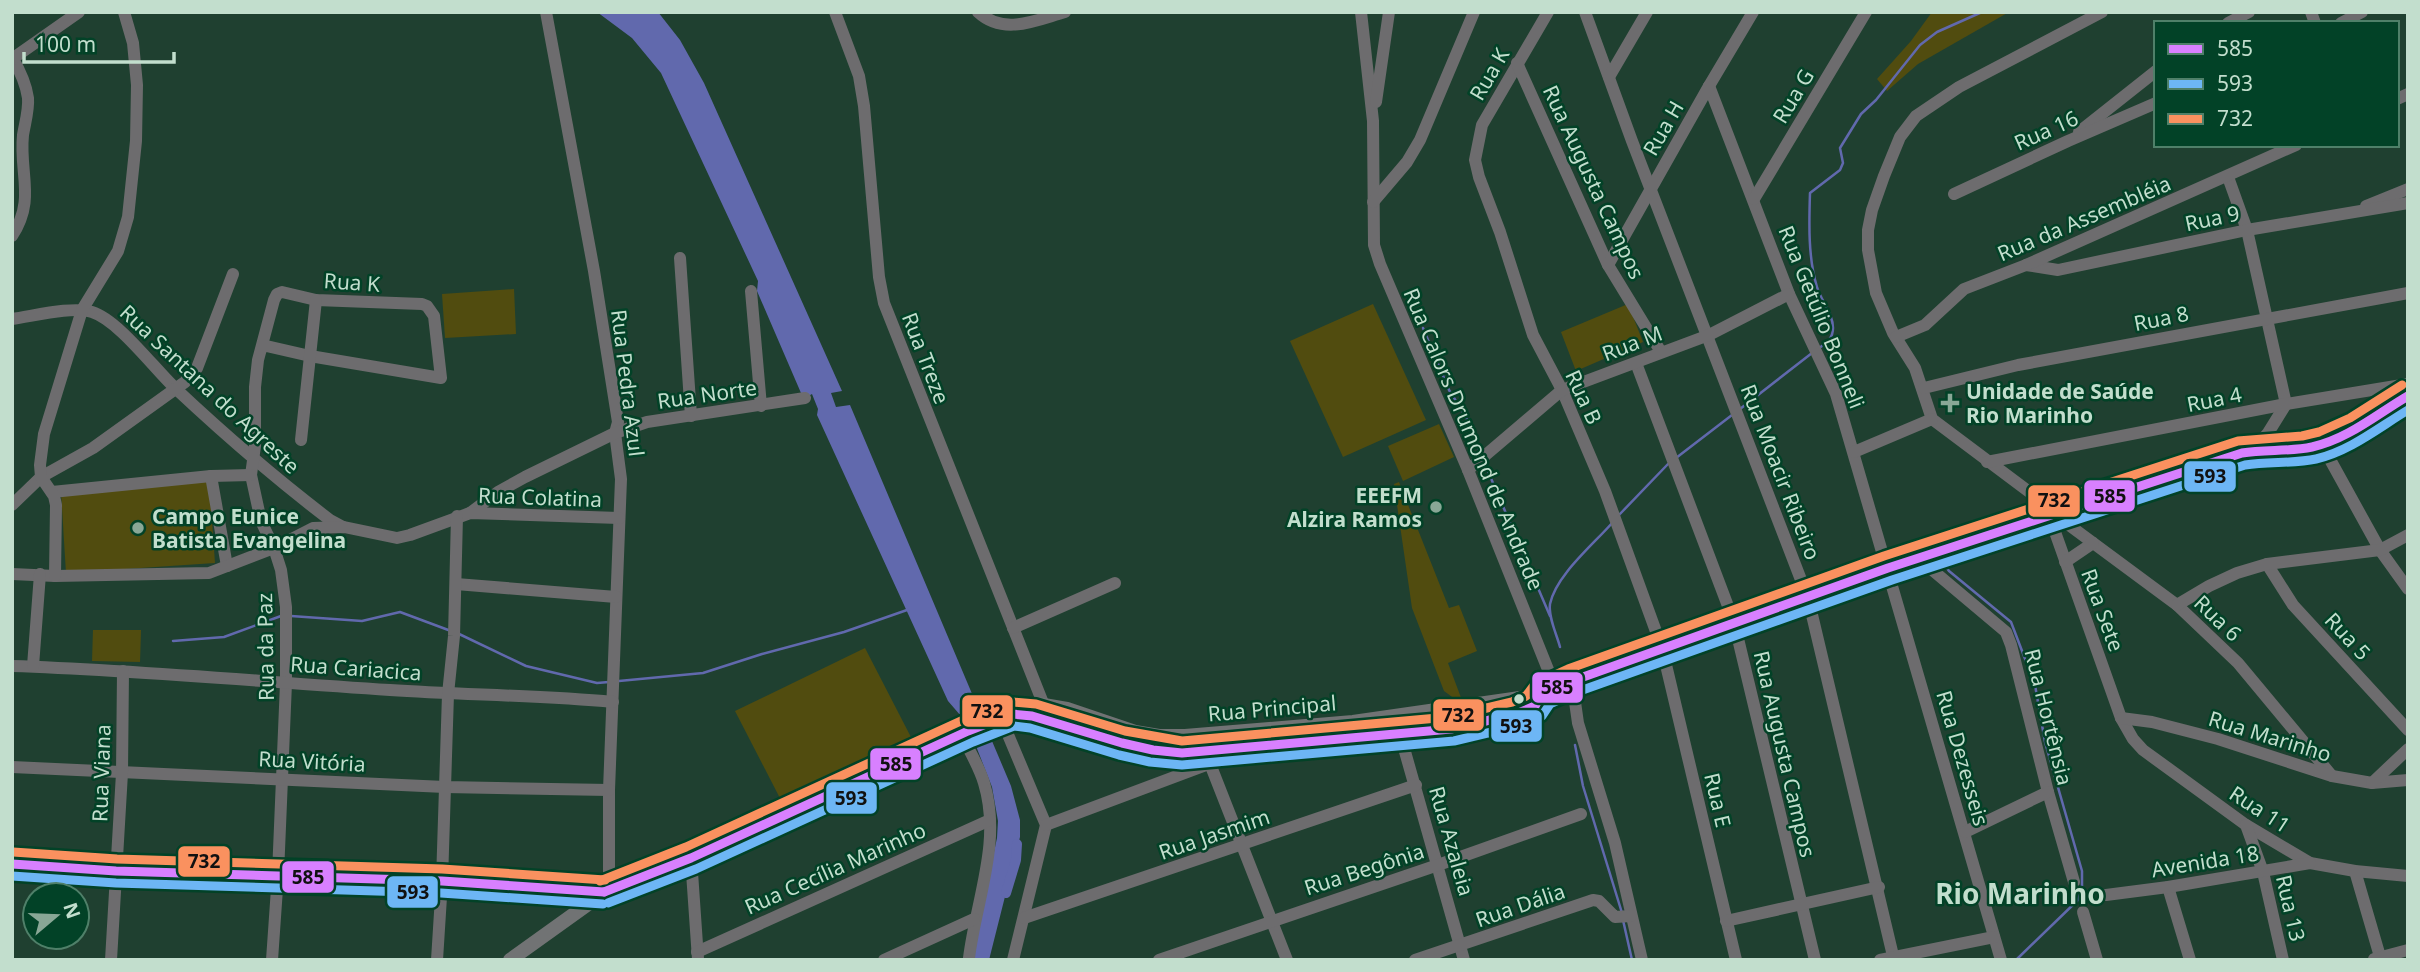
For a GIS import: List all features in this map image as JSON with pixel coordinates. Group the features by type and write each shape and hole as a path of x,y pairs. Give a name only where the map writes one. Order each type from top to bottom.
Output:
{"main road":[{"name":"Rua Principal","path":"1043,703 1135,732 1158,736 1185,736 1353,722 1541,695 1563,684 1888,568 2253,450 2293,449 2322,444 2408,396"},
{"name":"Rua Principal","path":"1001,718 1042,719 1153,751 1207,758 1451,729 1516,714 1535,706 1541,695"},
{"path":"510,960 531,953 606,891 691,858 965,733 1043,703"},
{"path":"12,864 116,871 442,881 606,891"}],"street":[{"path":"12,236 25,209 27,185 18,140 28,99 13,58 79,12"},
{"path":"55,576 56,505 52,492 41,477 44,434 82,310 118,251 128,218 136,141 137,85 133,43 124,12"},
{"name":"Rua Pedra Azul","path":"546,12 594,271 618,422 615,433 621,479 606,891"},
{"name":"Rua Treze","path":"835,12 859,76 879,277 884,303 1043,703"},
{"path":"978,12 998,24 1012,26 1065,12"},
{"path":"1361,12 1373,121"},
{"path":"1373,121 1389,12"},
{"path":"1373,202 1406,162 1420,140 1474,12"},
{"name":"Rua K","path":"1475,160 1482,125 1548,12"},
{"name":"Rua Moacir Ribeiro","path":"1585,12 1650,189 1709,335 1808,598 1894,958"},
{"path":"1609,77 1647,12"},
{"name":"Rua H","path":"1608,265 1753,12"},
{"name":"Rua G","path":"1754,200 1866,12"},
{"path":"2051,515 2035,497 1932,419 1916,369 1884,315 1876,293 1868,240 1872,210 1884,176 1906,127 1916,116 1959,87 2102,12"},
{"path":"2232,21 2249,12"},
{"path":"2344,21 2362,12"},
{"name":"Rua Augusta Campos","path":"1517,63 1608,265 1661,352"},
{"path":"2068,141 2154,73"},
{"name":"Rua Getúlio Bonneli","path":"1709,86 1789,294 1836,394 1888,568"},
{"name":"Rua 16","path":"1954,194 2154,104"},
{"name":"Rua Calors Drumond de Andrade","path":"1373,121 1372,232 1380,264 1578,723 1615,843 1626,917 1642,960"},
{"name":"Rua da Assembléia","path":"1896,337 1925,325 1964,289 2025,265 2292,147"},
{"name":"Rua B","path":"1475,160 1533,335 1562,390 1605,491 1662,649"},
{"path":"2228,177 2247,230 2286,404 2268,433 2253,450"},
{"path":"2353,211 2408,189"},
{"name":"Rua 9","path":"2025,265 2058,270 2247,230 2408,203"},
{"path":"680,258 691,416"},
{"path":"12,505 41,477 79,457 185,382 197,368 233,274"},
{"path":"751,291 761,406"},
{"name":"Rua K","path":"274,300 277,294 282,292 316,300 422,304 434,316 441,378 310,356"},
{"name":"Rua 8","path":"1924,388 2018,365 2408,293"},
{"name":"Rua M","path":"1468,470 1562,390 1709,335 1789,294"},
{"name":"Rua da Paz","path":"272,960 286,683 284,586 274,548 261,521 251,475 254,459 255,387 262,345 274,300"},
{"path":"301,440 316,300"},
{"path":"12,319 82,310"},
{"name":"Rua Santana do Agreste","path":"82,310 93,312 113,324 175,388 254,459 330,520 344,527"},
{"path":"262,345 310,356"},
{"name":"Rua Augusta Campos","path":"1636,363 1734,622 1815,960"},
{"name":"Rua 4","path":"1987,462 2286,404 2408,384"},
{"name":"Rua Norte","path":"470,513 498,492 525,477 615,433 647,422 804,398"},
{"path":"1854,452 1932,419"},
{"path":"2322,444 2380,550 2408,589"},
{"path":"52,492 211,476 251,475"},
{"path":"211,476 228,566"},
{"name":"Rua Colatina","path":"12,575 209,573 274,548 313,528 344,527 397,538 470,513 620,518"},
{"name":"Rua 6","path":"2051,515 2177,605 2238,663 2332,776"},
{"name":"Rua Sete","path":"2051,515 2121,718"},
{"path":"437,960 448,694 454,636 457,516"},
{"path":"2177,605 2237,573 2267,564 2380,550 2408,535"},
{"path":"2065,562 2093,544"},
{"name":"Rua Hortênsia","path":"1918,558 2006,632 2074,882"},
{"name":"Rua 5","path":"2267,564 2293,605 2408,730"},
{"name":"Rua Dezesseis","path":"1888,568 2001,960"},
{"path":"33,666 40,574"},
{"path":"1013,628 1115,583"},
{"path":"456,584 616,597"},
{"name":"Rua E","path":"1662,649 1736,960"},
{"name":"Rua Cariacica","path":"12,666 123,670 448,694 545,695 613,702"},
{"name":"Rua Viana","path":"111,960 122,774 123,670"},
{"path":"1042,719 1043,703"},
{"path":"1001,718 1046,825 1013,960"},
{"name":"Rua Marinho","path":"2121,718 2152,722 2218,739 2332,776 2372,783 2408,780"},
{"name":"Rua 11","path":"2121,718 2143,750 2246,825 2310,863 2408,876"},
{"path":"965,733 983,779 990,820 986,873 974,919 969,958"},
{"name":"Rua Azaleia","path":"1400,734 1464,960"},
{"path":"2372,783 2408,749"},
{"path":"1046,825 1207,758 1287,960"},
{"name":"Rua Vitória","path":"12,767 445,787 609,790"},
{"name":"Rua Jasmim","path":"1024,918 1416,785"},
{"path":"1965,832 2048,792"},
{"name":"Rua Begônia","path":"1159,960 1581,814"},
{"name":"Rua Cecília Marinho","path":"698,956 990,820"},
{"name":"Rua 13","path":"2246,825 2263,872 2283,960"},
{"path":"691,858 698,956"},
{"name":"Avenida 18","path":"2106,895 2310,863"},
{"path":"2355,871 2378,959 2408,950"},
{"path":"1726,920 1879,887"},
{"path":"2168,887 2190,960"},
{"name":"Rua Dália","path":"1415,960 1593,900 1600,901 1612,915 1626,917"},
{"path":"2083,912 2098,960"},
{"path":"884,960 974,919"},
{"path":"1880,960 1994,937"}],"shaded area":[{"path":"1932,12 2009,12 1918,64 1887,91 1877,79 1911,41"},
{"path":"514,289 516,334 445,338 442,294"},
{"path":"1373,304 1426,420 1343,457 1290,341"},
{"path":"1628,304 1643,342 1576,371 1561,332"},
{"path":"1439,424 1454,457 1403,481 1388,446"},
{"name":"Campo Eunice Batista Evangelina","path":"209,479 215,563 66,573 61,492"},
{"path":"1399,482 1449,608 1459,605 1477,651 1448,663 1463,703 1444,691 1412,608 1394,484"},
{"path":"93,630 141,630 140,662 92,661"},
{"path":"865,648 914,743 784,806 735,711"}],"water":[{"path":"597,12 658,12 680,40 704,83 842,391 831,393 836,407 850,405 1011,786 1020,820 1020,837 989,960 971,960 997,838 998,821 992,787 967,723 948,701 817,415 818,409 812,394 805,398 801,393 757,291 758,281 661,73 632,38"}],"waterway":[{"path":"1818,349 1830,338 1833,328 1831,317 1817,287 1812,264 1810,193 1840,170 1843,163 1840,148 1861,114 1876,100 1920,45 1937,32 1982,12"},
{"path":"1423,328 1449,390 1466,417 1480,452"},
{"path":"1740,409 1812,353"},
{"path":"1676,458 1732,415"},
{"path":"1484,462 1550,616"},
{"path":"1619,515 1668,464"},
{"path":"1560,647 1550,615 1554,593 1577,560 1613,522"},
{"path":"1944,564 2011,622 2035,685 2045,742 2082,871 2082,889 2078,900 2016,960"},
{"path":"619,681 703,673 844,632 907,610"},
{"path":"291,616 362,621 400,612 451,631"},
{"path":"173,641 224,637 281,616"},
{"path":"457,633 526,666 597,683 609,682"},
{"path":"1575,745 1583,786 1622,913"},
{"path":"1006,893 1016,860 1017,844"},
{"path":"1623,920 1632,960"}],"transit line":[{"name":"732","path":"600,881 686,847 963,720 1013,702 1036,704 1125,731 1182,741 1449,717 1512,702 1526,696 1535,684 1568,669 1884,556 2238,441 2319,432 2350,418 2402,385"},
{"name":"585","path":"604,892 691,858 968,731 1012,714 1032,716 1122,743 1182,753 1451,729 1516,714 1535,706 1541,695 1572,681 1888,568 2242,453 2303,449 2325,443 2350,432 2408,396"},
{"name":"593","path":"608,903 696,869 973,742 1014,726 1030,728 1119,755 1182,765 1454,741 1521,725 1542,716 1550,704 1577,692 1892,580 2245,465 2307,461 2328,455 2352,445 2408,410"},
{"name":"732","path":"13,852 117,859 442,869 605,880"},
{"name":"585","path":"12,864 116,871 442,881 604,892"},
{"name":"593","path":"12,876 116,883 441,893 603,904"}],"place":[{"name":"Unidade de Saúde Rio Marinho","path":"1950,403"},
{"name":"EEEFM Alzira Ramos","path":"1436,507"},
{"name":"Campo Eunice Batista Evangelina","path":"138,528"}],"district":[{"name":"Rio Marinho","path":"2020,893"}]}
